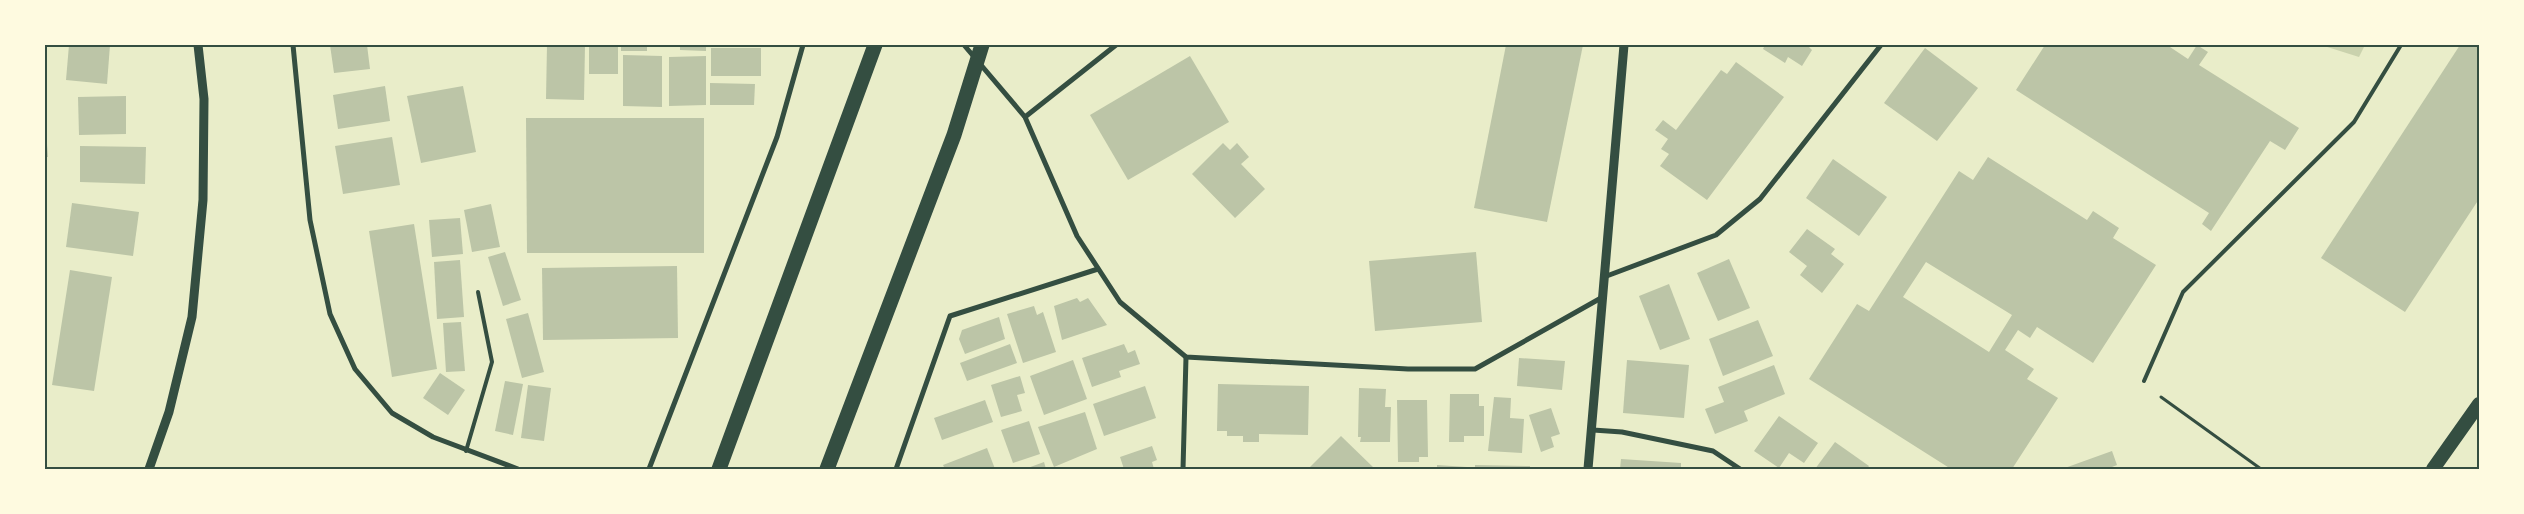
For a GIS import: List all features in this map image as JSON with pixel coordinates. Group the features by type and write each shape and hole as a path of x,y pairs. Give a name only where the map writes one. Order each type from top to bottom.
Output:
{"highway":[{"path":"719,469 875,45"},
{"path":"827,469 954,135 982,45"},
{"path":"2433,469 2479,404"}],"street":[{"path":"149,469 170,412 192,317 203,200 204,99 198,45"},
{"path":"293,45 310,220 330,314 355,369 392,413 433,437 518,469"},
{"path":"649,469 777,137 803,45"},
{"path":"964,45 1025,117 1078,236 1120,302 1186,357 1408,369 1475,369 1601,298"},
{"path":"1025,117 1116,45"},
{"path":"1588,469 1593,430 1601,298 1624,45"},
{"path":"1603,277 1716,235 1760,199 1881,45"},
{"path":"896,469 950,316 1098,269"},
{"path":"1183,469 1186,357"},
{"path":"1593,430 1622,432 1713,450 1740,469"}],"lane":[{"path":"2144,382 2183,292 2354,122 2401,45"},
{"path":"466,450 492,362 478,292"}],"path":[{"path":"2160,396 2261,469"}],"green space":[{"path":"2321,45 2365,45 2359,57"}],"building":[{"path":"69,45 110,45 107,84 66,80"},
{"path":"330,45 367,45 370,69 334,73"},
{"path":"547,45 585,45 584,100 546,99"},
{"path":"589,45 618,45 618,74 589,74"},
{"path":"621,45 647,45 647,51 621,51"},
{"path":"680,45 706,45 706,51 680,50"},
{"path":"1506,45 1583,45 1547,222 1474,208"},
{"path":"1765,45 1810,45 1809,47 1812,50 1802,66 1788,57 1785,63 1763,49"},
{"path":"2045,45 2167,45 2188,59 2197,45 2208,52 2199,65 2299,128 2285,150 2270,141 2211,231 2202,224 2209,213 2016,90"},
{"path":"2460,45 2479,45 2479,199 2405,312 2321,258"},
{"path":"711,48 761,48 761,76 711,76"},
{"path":"1925,48 1978,88 1937,141 1884,103"},
{"path":"623,55 662,56 662,107 623,106"},
{"path":"706,56 706,105 669,106 669,57"},
{"path":"1190,56 1229,122 1128,180 1090,115"},
{"path":"1736,62 1784,97 1707,200 1660,166 1669,154 1661,149 1668,139 1655,130 1663,120 1676,130 1721,70 1727,74"},
{"path":"710,83 755,84 754,105 710,105"},
{"path":"385,86 390,121 338,129 333,95"},
{"path":"463,86 476,152 421,163 407,96"},
{"path":"126,96 126,134 79,135 78,97"},
{"path":"526,118 704,118 704,253 527,253"},
{"path":"45,119 48,157 45,157"},
{"path":"392,137 400,185 343,194 335,146"},
{"path":"1223,143 1230,150 1237,143 1249,157 1241,164 1265,189 1235,218 1192,174"},
{"path":"80,146 146,147 145,184 80,182"},
{"path":"1988,157 2087,220 2093,211 2119,228 2113,238 2156,265 2093,363 2037,327 2030,338 2018,330 2005,350 2034,369 2027,379 2058,398 2012,469 1951,469 1809,379 1857,304 1869,311 1959,171 1973,180","holes":["1926,262 2012,315 1989,352 1903,297"]},
{"path":"1833,159 1887,197 1859,236 1806,198"},
{"path":"72,203 139,212 133,256 66,247"},
{"path":"491,204 500,247 472,252 464,210"},
{"path":"460,218 463,254 432,257 429,220"},
{"path":"414,224 437,369 392,377 369,231"},
{"path":"1807,229 1835,249 1831,254 1844,264 1822,293 1800,275 1807,266 1789,252"},
{"path":"505,252 521,300 503,306 488,257"},
{"path":"1476,252 1482,322 1375,331 1369,261"},
{"path":"1729,259 1750,308 1718,321 1697,273"},
{"path":"460,260 464,317 437,319 434,262"},
{"path":"677,266 678,338 543,340 542,268"},
{"path":"70,270 112,277 94,391 52,385"},
{"path":"1669,284 1690,339 1660,350 1639,296"},
{"path":"1077,298 1080,302 1088,298 1107,325 1062,340 1054,306"},
{"path":"1034,306 1037,315 1043,312 1056,352 1023,363 1007,314"},
{"path":"528,313 544,372 522,378 506,319"},
{"path":"999,317 1005,339 965,354 959,339 962,330"},
{"path":"1758,320 1773,356 1723,376 1709,339"},
{"path":"461,322 465,371 446,372 443,323"},
{"path":"1010,344 1017,363 967,381 960,363"},
{"path":"1124,344 1128,353 1135,350 1140,364 1119,371 1121,377 1092,387 1082,358"},
{"path":"1519,358 1565,361 1562,390 1517,386"},
{"path":"1073,360 1087,399 1044,415 1030,376"},
{"path":"1627,360 1689,365 1684,418 1623,413"},
{"path":"1774,365 1785,394 1744,411 1748,421 1715,434 1705,409 1724,402 1718,387"},
{"path":"440,373 465,390 448,415 423,398"},
{"path":"1020,376 1025,393 1017,395 1022,411 1001,417 991,385"},
{"path":"505,381 523,384 513,435 495,431"},
{"path":"1218,384 1309,386 1308,435 1259,434 1259,442 1243,442 1243,436 1227,436 1227,431 1217,431"},
{"path":"528,385 551,388 544,441 521,438"},
{"path":"1145,386 1156,418 1104,436 1093,404"},
{"path":"1359,388 1386,389 1385,407 1391,407 1390,442 1360,442 1361,437 1358,437"},
{"path":"1450,394 1479,394 1479,406 1484,406 1484,436 1464,436 1464,442 1449,442"},
{"path":"1494,397 1511,398 1510,418 1524,419 1522,453 1488,451"},
{"path":"985,400 993,422 942,440 934,418"},
{"path":"1397,400 1427,400 1428,457 1419,457 1419,462 1398,462"},
{"path":"1551,408 1560,434 1551,437 1554,447 1541,452 1529,415"},
{"path":"1085,412 1097,449 1054,467 1038,427"},
{"path":"1779,416 1818,443 1804,463 1789,453 1779,468 1754,451"},
{"path":"1029,421 1040,454 1013,463 1001,430"},
{"path":"1341,436 1375,469 1308,469"},
{"path":"1835,442 1869,466 1867,469 1815,469"},
{"path":"1152,446 1157,460 1152,462 1154,469 1124,469 1120,457"},
{"path":"987,448 995,469 945,469 943,465"},
{"path":"2112,451 2117,465 2107,469 2062,469"},
{"path":"1621,459 1681,463 1681,469 1620,469"},
{"path":"1044,462 1046,469 1025,469"},
{"path":"1437,465 1467,467 1467,469 1437,469"},
{"path":"1475,465 1530,466 1530,469 1475,469"}]}
